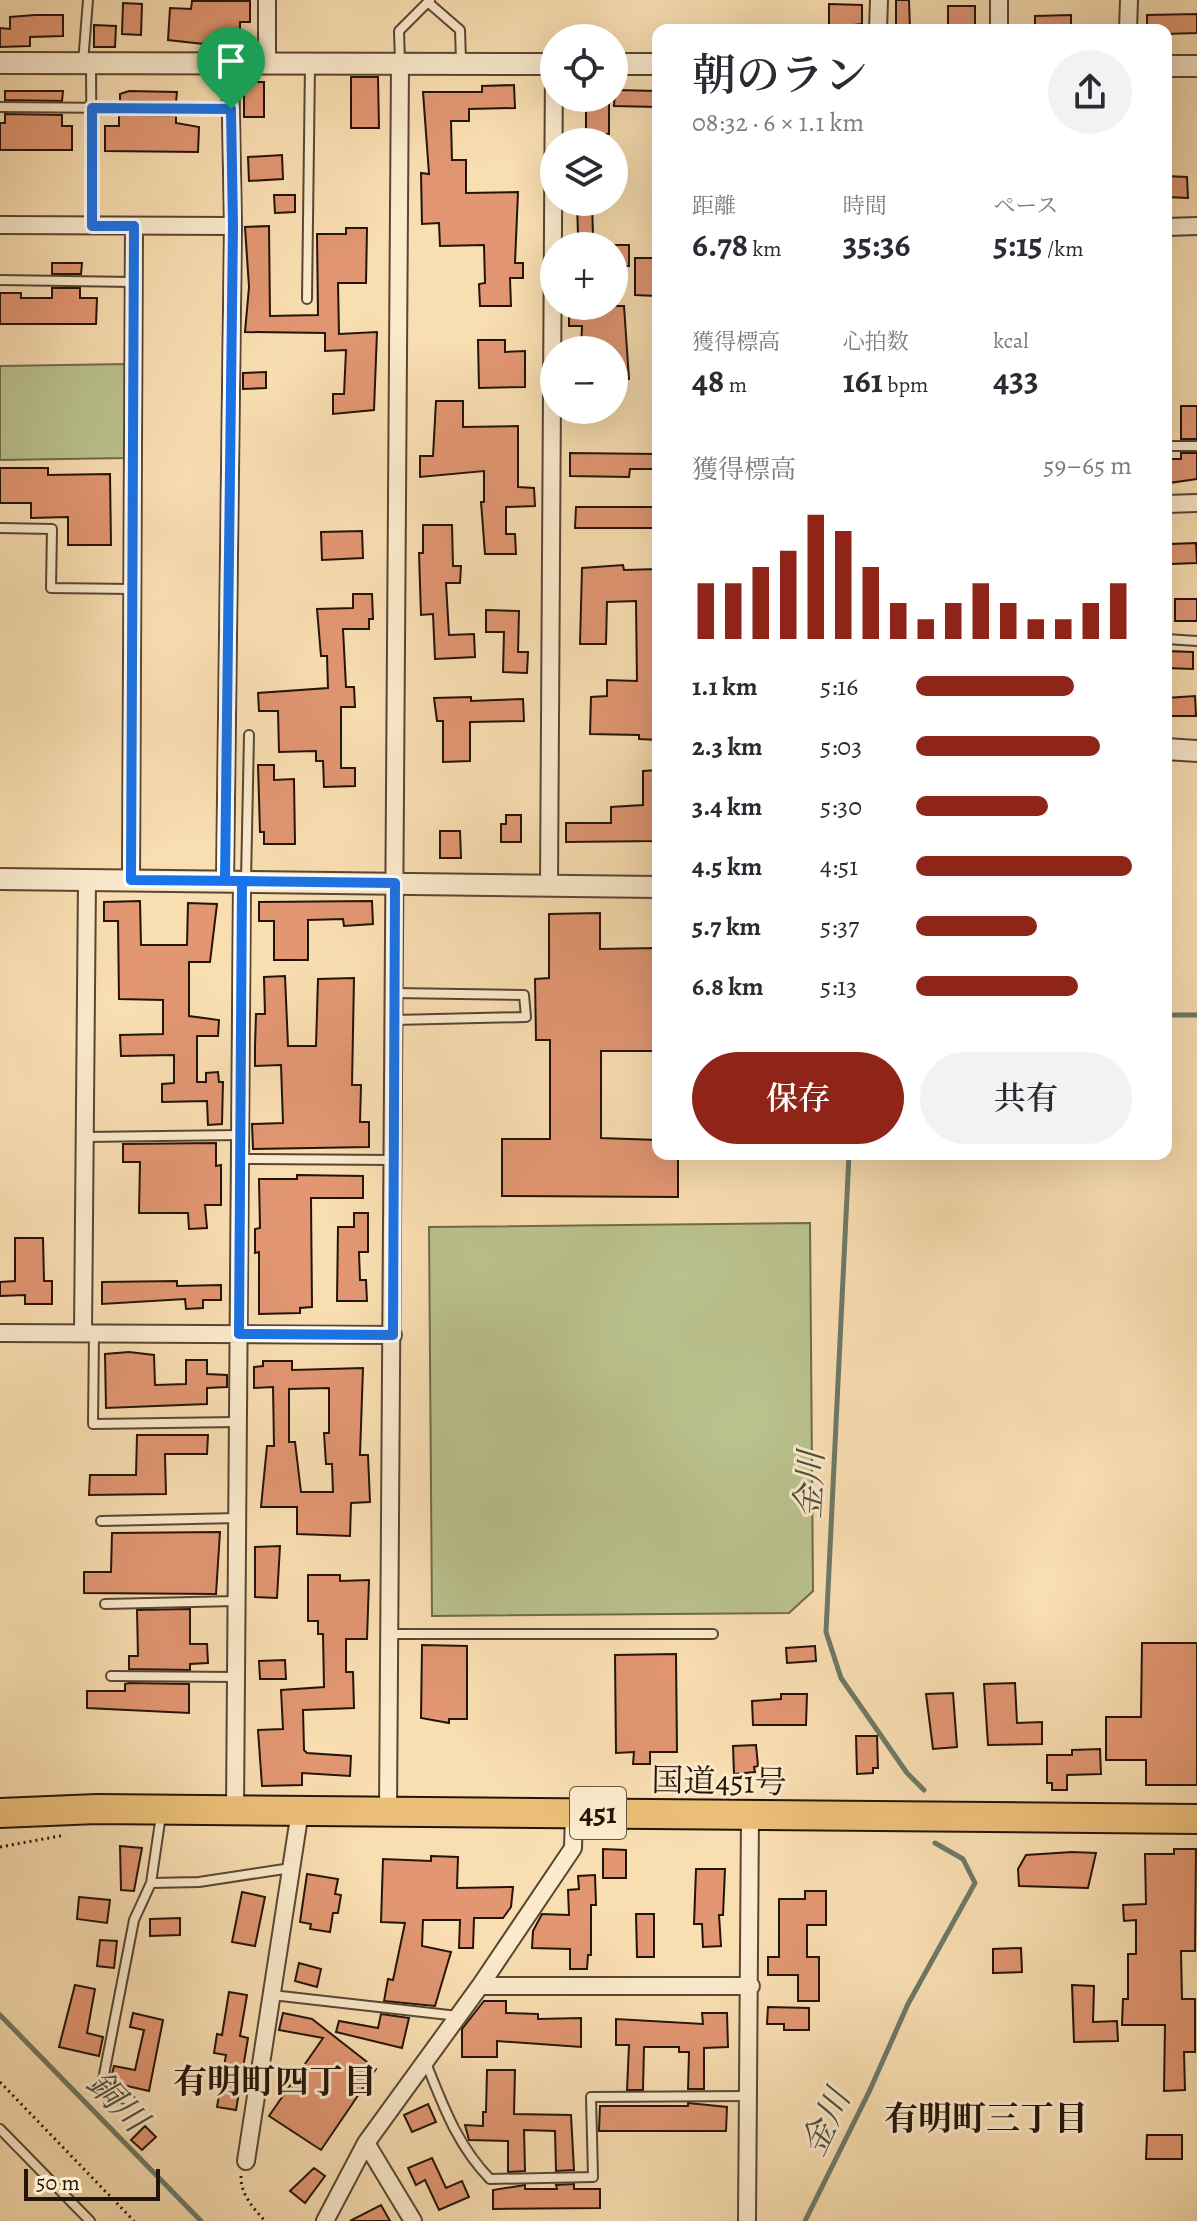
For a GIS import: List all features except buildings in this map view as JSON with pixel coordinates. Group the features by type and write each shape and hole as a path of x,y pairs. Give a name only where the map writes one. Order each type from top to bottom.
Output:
{"highway":[{"name":"国道451号","path":"0,1813 388,1811 1197,1819"}],"street":[{"path":"267,0 267,64"},
{"path":"878,24 879,0"},
{"path":"999,0 999,24"},
{"path":"1128,24 1129,0"},
{"path":"0,63 540,64"},
{"path":"388,1811 400,63"},
{"path":"230,64 241,1135 235,1811"},
{"path":"628,64 652,64"},
{"path":"1172,66 1197,66"},
{"path":"549,885 554,112"},
{"path":"0,225 233,226"},
{"path":"131,880 134,226"},
{"path":"1172,227 1197,226"},
{"path":"1172,504 1197,503"},
{"path":"1172,749 1197,751"},
{"path":"0,879 652,887"},
{"path":"87,879 85,1137 89,1333"},
{"path":"0,1333 393,1335"},
{"path":"246,2161 300,1811"},
{"path":"325,2221 366,2143 459,2016 573,1848 574,1813"},
{"path":"747,2221 751,2096 750,1815"},
{"path":"480,1986 751,1986"},
{"path":"366,2143 413,2221"}],"lane":[{"path":"88,0 92,226"},
{"path":"400,63 399,31 409,18 430,2 460,30 461,64"},
{"path":"307,299 310,64"},
{"path":"0,107 231,109"},
{"path":"0,280 134,282"},
{"path":"1172,446 1197,446"},
{"path":"0,528 52,529 51,588 132,589"},
{"path":"1172,639 1197,641"},
{"path":"238,881 249,735"},
{"path":"394,993 524,995 526,1017 394,1020"},
{"path":"85,1137 241,1135"},
{"path":"240,1159 393,1160"},
{"path":"89,1333 93,1424 239,1422"},
{"path":"101,1521 238,1518"},
{"path":"105,1604 237,1601"},
{"path":"391,1634 713,1634"},
{"path":"111,1676 236,1677"},
{"path":"131,2101 109,2094 102,2085 134,1920 151,1883 162,1810"},
{"path":"151,1883 199,1882 291,1868"},
{"path":"272,1995 459,2016"},
{"path":"425,2062 455,2135 470,2159 490,2179 593,2177 591,2097 751,2096"},
{"path":"0,2129 90,2221"}],"path":[{"path":"0,2082 134,2221"},
{"path":"246,2161 240,2181 250,2205 265,2221"}],"green space":[{"path":"126,364 127,458 0,460 0,366"},
{"path":"810,1223 813,1591 789,1613 432,1616 429,1227"}],"waterway":[{"name":"金川","path":"1172,1015 1197,1015"},
{"name":"金川","path":"849,1160 826,1632 841,1678 907,1773 924,1790"},
{"name":"金川","path":"805,2221 869,2092 908,2004 975,1883 963,1859 935,1843"},
{"name":"銅川","path":"0,2015 201,2221"}],"district":[{"name":"有明町四丁目","path":"275,2081"},
{"name":"有明町三丁目","path":"986,2118"}],"route":[{"path":"231,109 92,108 92,226 134,226 131,880 225,881 242,881 395,883 393,1335 239,1334 242,881 225,881 233,226 231,109"}]}
